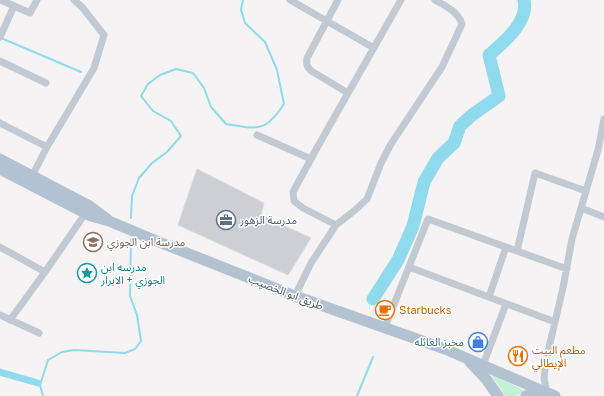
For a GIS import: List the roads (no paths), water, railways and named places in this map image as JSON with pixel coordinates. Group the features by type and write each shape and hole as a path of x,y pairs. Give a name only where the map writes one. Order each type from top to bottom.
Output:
{"main road":[{"name":"طريق ابو الخصيب","path":"0,160 94,209 109,221"},
{"name":"طريق ابو الخصيب","path":"0,169 85,214 109,221 295,296 466,357 551,394"},
{"name":"طريق ابو الخصيب","path":"466,357 486,378 498,396"},
{"path":"526,396 536,392 551,394"}],"street":[{"path":"1,0 30,13 37,0"},
{"path":"32,176 94,68 104,35 82,7 74,0"},
{"path":"290,0 374,48"},
{"path":"338,0 307,58 306,64 308,69 348,93"},
{"path":"336,225 303,208 294,201 293,192 401,0"},
{"path":"295,296 311,263 336,225 367,199 390,144 442,67 462,24 460,18 449,8 435,0"},
{"path":"0,37 14,6"},
{"path":"0,61 46,84"},
{"path":"551,394 544,378 545,368 567,269 572,239 598,150 604,118"},
{"path":"0,123 48,147"},
{"path":"256,135 311,159"},
{"path":"517,251 535,173 586,191"},
{"path":"581,208 604,217"},
{"path":"10,320 85,214"},
{"path":"385,328 428,218 567,269"},
{"path":"0,247 45,272"},
{"path":"489,297 506,247"},
{"path":"409,267 555,322"},
{"path":"483,365 506,304"},
{"path":"0,315 39,333"}],"waterway":[{"path":"131,218 132,196 139,178 152,163 167,152 181,136 171,121 153,111 141,96 148,84 160,75 176,69 193,73 204,88 211,107 226,124 253,128 260,127 271,120 284,104 277,70 265,42 245,23 241,10 243,0"},
{"path":"373,299 398,260 413,226 424,182 438,158 454,143 460,126 472,115 499,96 489,55 508,38 519,24 525,8 524,0"},
{"path":"1,38 81,72"},
{"path":"43,396 40,385 48,360 62,352 74,350 125,353 135,349 141,341 137,315 130,296 131,239"},
{"path":"357,396 373,357"},
{"path":"0,372 38,383"}],"place":[{"name":"مدرسة الزهور","path":"226,220"},
{"name":"مدرسة ابن الجوزي","path":"93,242"},
{"name":"مدرسه ابن الجوزي + الابرار","path":"87,273"},
{"name":"Starbucks","path":"385,310"},
{"name":"مخبز العائله","path":"478,342"},
{"name":"مطعم البيت الإيطالي","path":"518,356"}]}
